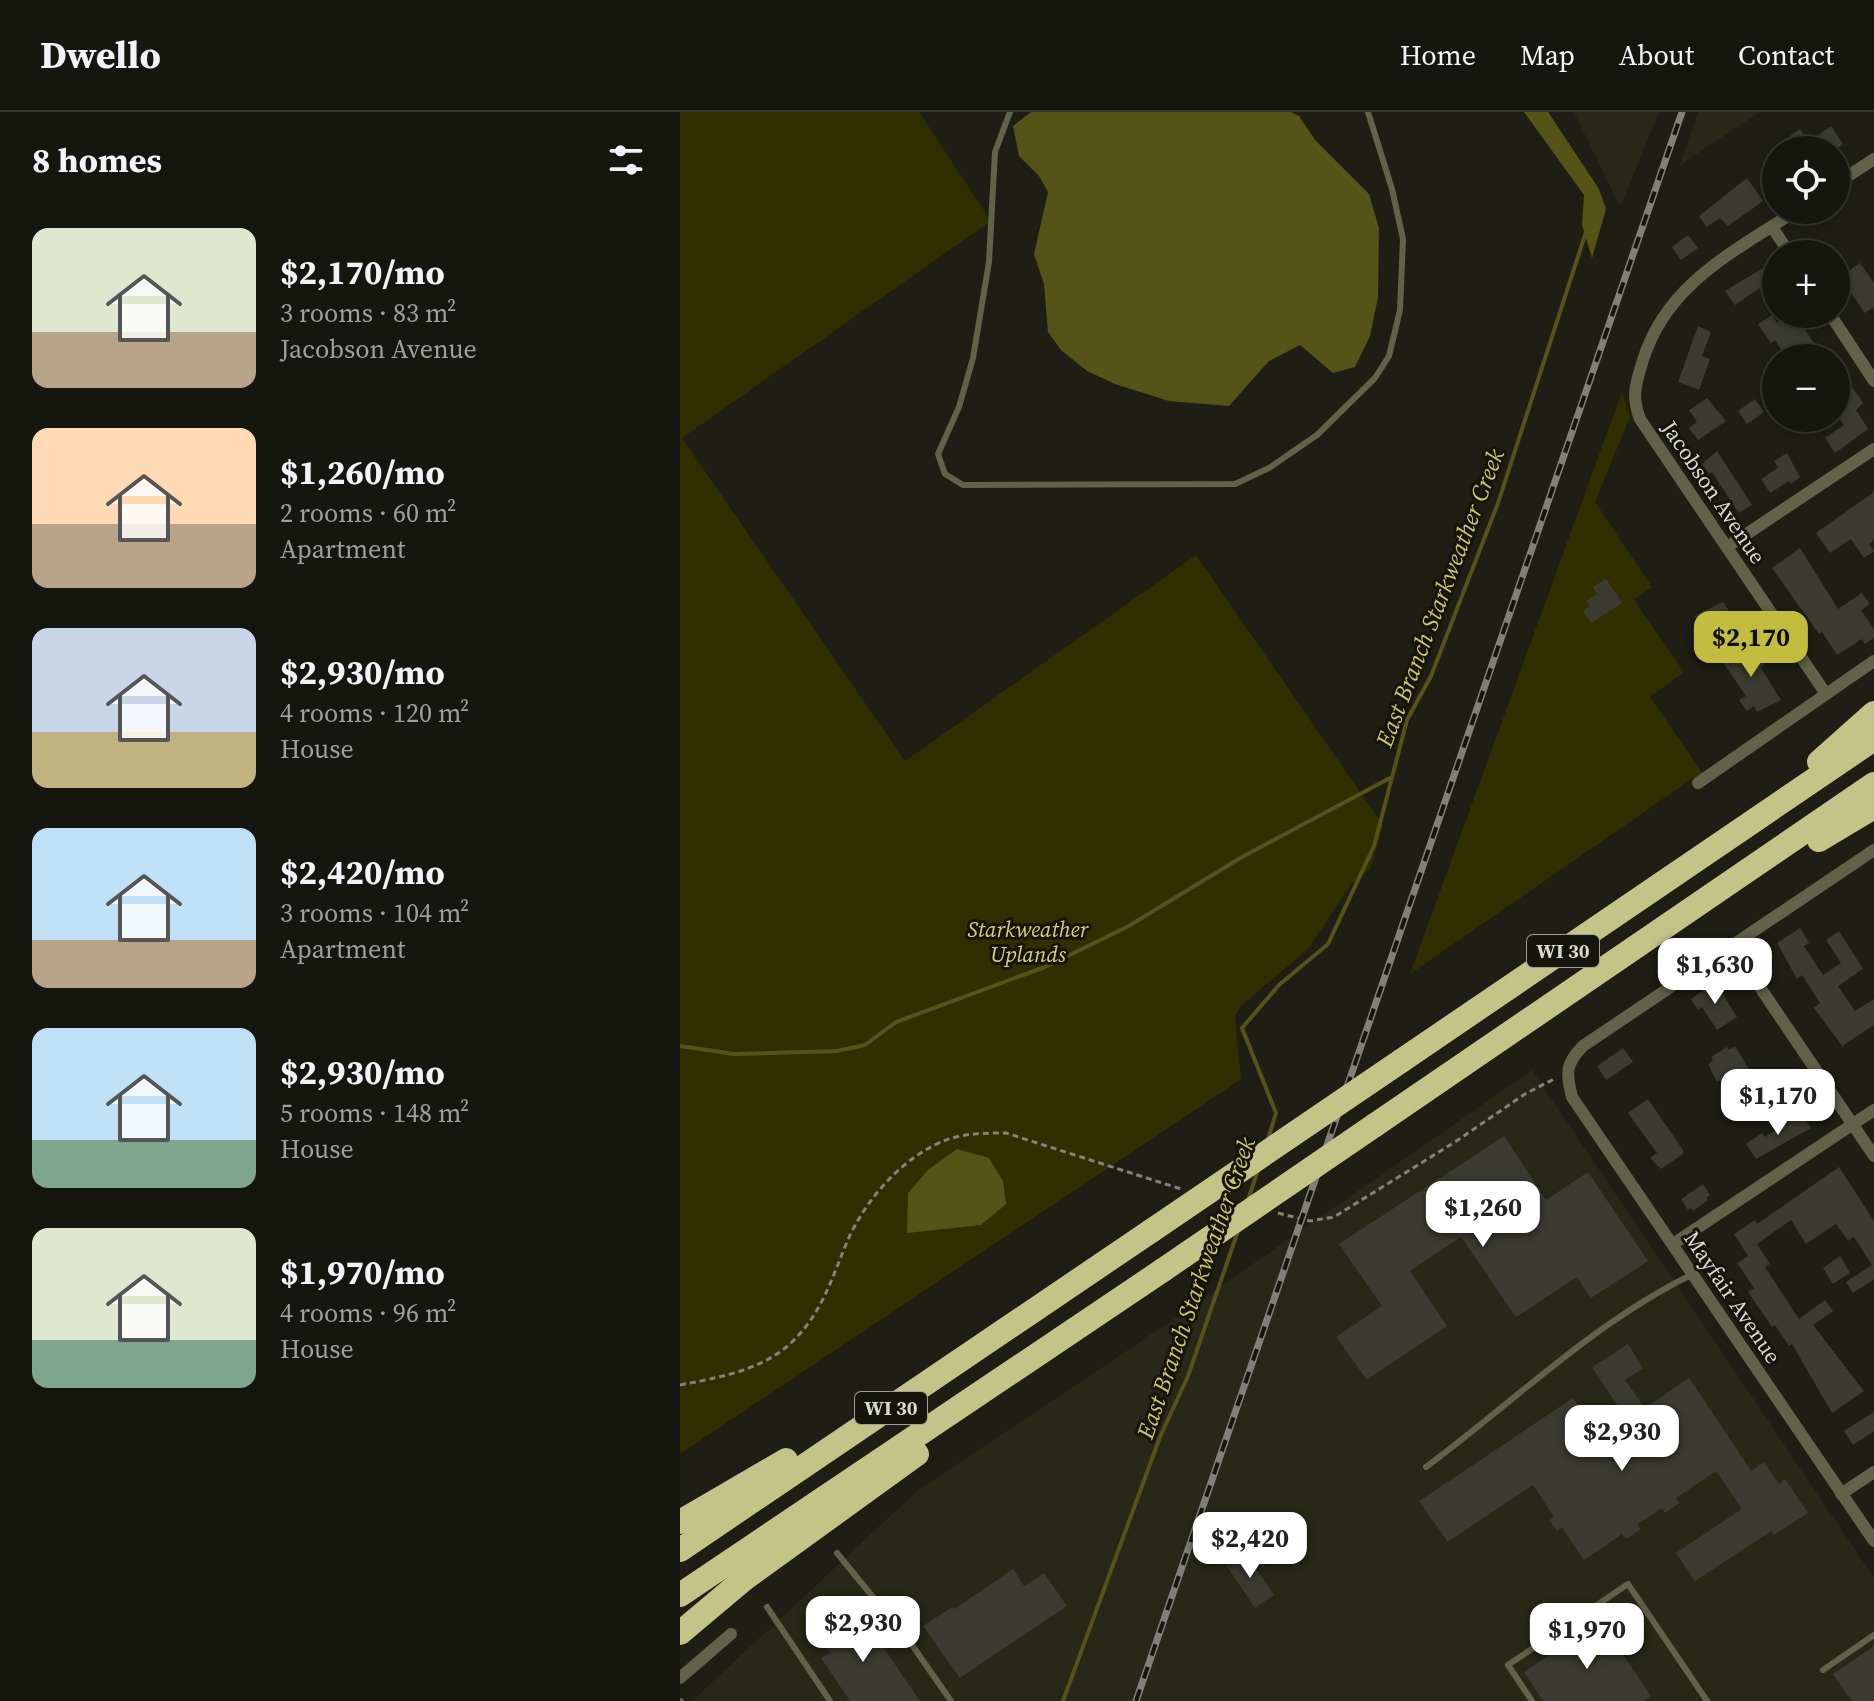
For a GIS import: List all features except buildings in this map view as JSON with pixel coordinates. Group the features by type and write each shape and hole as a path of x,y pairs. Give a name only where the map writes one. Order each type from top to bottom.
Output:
{"highway":[{"path":"1725,841 1874,713"},
{"name":"WI 30","path":"680,1550 1874,739"},
{"name":"WI 30","path":"680,1595 1163,1270 1874,784"},
{"path":"1670,923 1874,807"},
{"path":"680,1522 804,1450 904,1384 1101,1265"},
{"path":"680,1633 743,1580 954,1427 1021,1366"}],"street":[{"path":"1850,175 1874,159"},
{"path":"1776,224 1772,227 1781,240"},
{"name":"Jacobson Avenue","path":"1772,227 1695,278 1669,307 1650,336 1633,396 1640,419 1826,694"},
{"path":"1839,328 1874,381"},
{"path":"1727,547 1874,449"},
{"path":"1698,783 1874,661"},
{"path":"1566,1073 1573,1056 1583,1046 1874,850"},
{"path":"1732,946 1874,1156"},
{"name":"Mayfair Avenue","path":"1566,1073 1572,1097 1874,1541"},
{"path":"1673,1244 1874,1110"},
{"path":"1841,1494 1874,1472"},
{"path":"680,1678 731,1634"}],"lane":[{"path":"1010,112 995,152 989,262 973,358 959,407 938,454 945,474 963,485 1235,484 1269,468 1317,435 1375,378 1389,356 1400,310 1403,261 1400,224 1368,112"},
{"path":"1426,1467 1494,1416 1556,1361 1664,1287 1693,1274"},
{"path":"837,1553 912,1645 951,1701"},
{"path":"1532,1701 1508,1665 1628,1584 1707,1701"},
{"path":"767,1607 830,1701"},
{"path":"1823,1670 1874,1635"}],"path":[{"path":"1269,1211 1310,1221 1334,1217 1455,1142 1525,1094 1566,1073"},
{"path":"680,1385 754,1367 790,1343 816,1316 863,1210 891,1178 918,1155 947,1139 981,1133 1006,1133 1192,1192"}],"shaded area":[{"path":"1031,112 1291,112 1299,116 1315,140 1369,194 1379,228 1378,297 1370,336 1355,367 1333,373 1300,345 1269,361 1229,406 1169,401 1115,384 1087,371 1061,350 1048,332 1044,284 1034,254 1048,192 1039,176 1019,156 1013,126"},
{"path":"1524,112 1548,112 1599,189 1606,209 1592,258 1582,225 1584,195"},
{"path":"1574,112 1659,112 1620,208 1611,188"},
{"path":"1698,112 1760,112 1680,165"},
{"path":"1532,1070 1874,1578 1874,1701 692,1701 916,1492 1168,1323"},
{"path":"957,1149 989,1158 1003,1181 1006,1204 981,1225 907,1233 908,1193 928,1170"}],"green space":[{"name":"Starkweather Uplands","path":"680,112 919,112 991,221 682,438 905,761 1196,555 1383,825 1370,869 1351,884 1309,948 1242,1005 1235,1016 1241,1079 680,1454"},
{"path":"1622,392 1630,417 1595,502 1652,587 1634,600 1684,672 1650,697 1702,772 1410,974"}],"waterway":[{"name":"East Branch Starkweather Creek","path":"1268,1139 1276,1113 1242,1028 1279,985 1328,944 1374,846 1407,720 1431,676 1498,503 1586,232"},
{"path":"680,1046 734,1054 837,1051 865,1045 896,1022 1045,967 1127,927 1242,857 1390,778"},
{"name":"East Branch Starkweather Creek","path":"1248,1200 1258,1170"},
{"name":"East Branch Starkweather Creek","path":"1063,1701 1160,1437 1188,1376 1238,1231"}],"railway":[{"path":"1136,1701 1682,112"}]}
